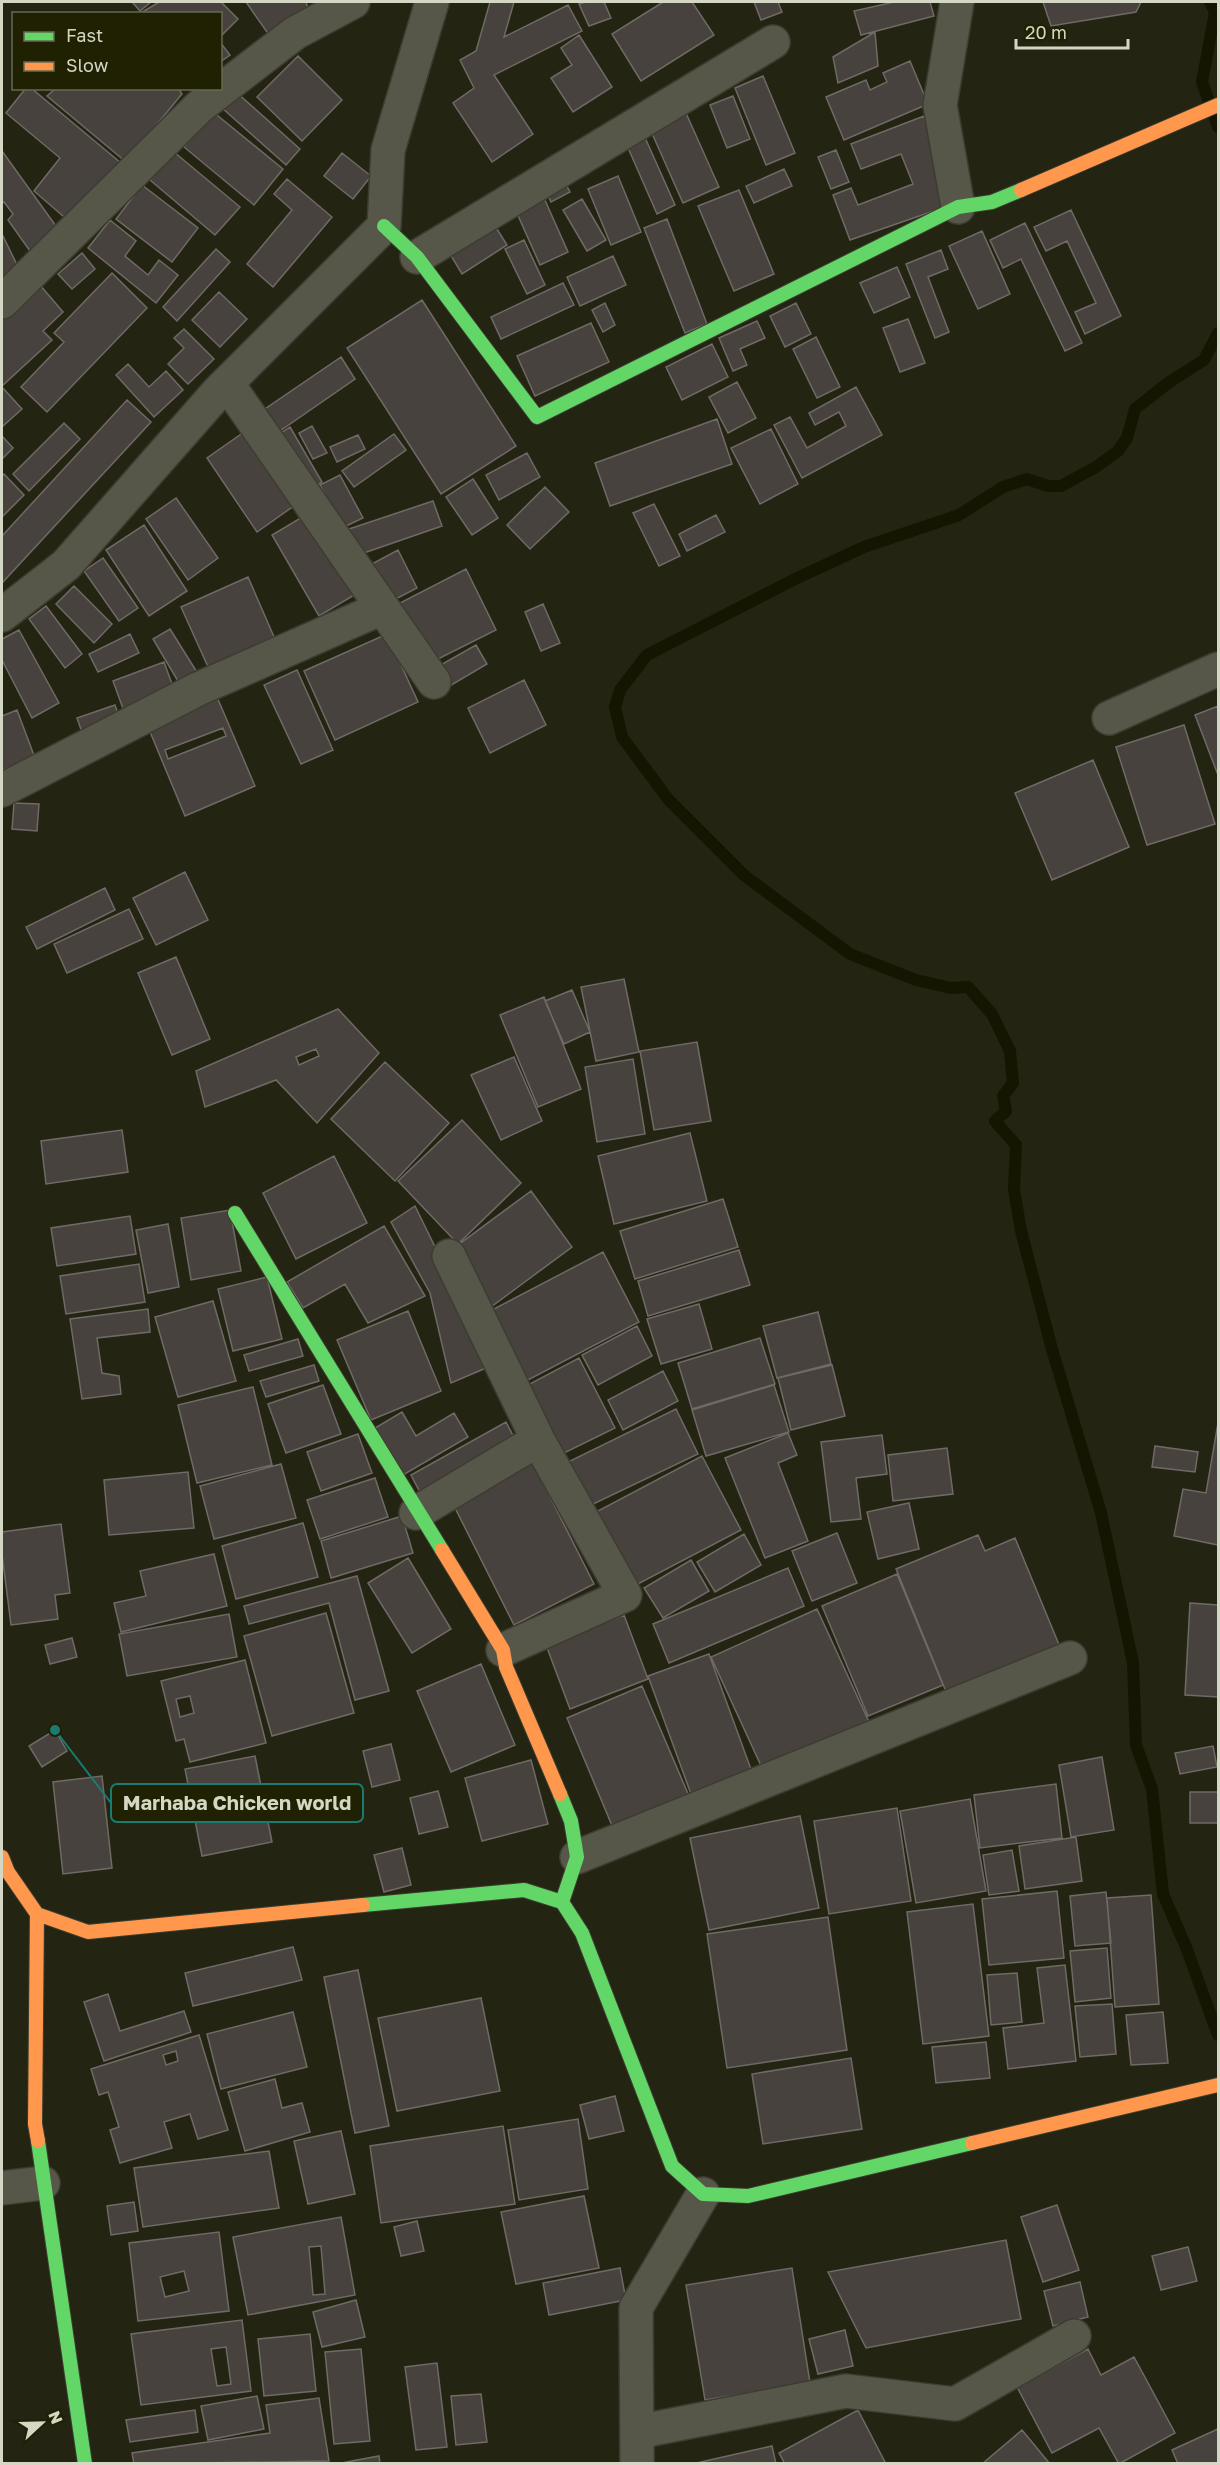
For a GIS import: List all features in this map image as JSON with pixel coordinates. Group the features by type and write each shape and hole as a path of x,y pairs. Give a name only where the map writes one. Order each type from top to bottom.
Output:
{"street":[{"path":"222,89 295,33 353,2"},
{"path":"2,615 66,565 227,383 384,226 388,150 432,2"},
{"path":"957,2 940,105 958,207"},
{"path":"417,257 773,42"},
{"path":"2,302 199,107 221,90"},
{"path":"384,226 417,257 537,417 958,207 992,202 1218,105"},
{"path":"227,383 434,682"},
{"path":"2,790 198,689 382,608"},
{"path":"1109,718 1218,669"},
{"path":"235,1213 416,1512 503,1650 506,1667 571,1821 577,1857 562,1902"},
{"path":"449,1256 538,1440 625,1595 503,1650"},
{"path":"416,1512 538,1440"},
{"path":"577,1857 1070,1658"},
{"path":"2,1857 8,1872 38,1914 88,1932 524,1890 562,1902 582,1934 672,2166 703,2194 748,2196 1218,2085"},
{"path":"38,1914 34,2124 85,2463"},
{"path":"2,2188 43,2183"},
{"path":"703,2194 636,2308 637,2448 846,2391 955,2404 1074,2336"}],"building":[{"path":"132,2 151,2 140,11"},
{"path":"159,2 221,2 238,19 222,35 222,12 142,12"},
{"path":"246,2 306,2 310,14 269,35"},
{"path":"490,2 514,2 504,37 568,5 582,31 494,75 533,134 492,162 453,103 474,88 460,60 476,51"},
{"path":"604,2 611,18 589,26 579,4"},
{"path":"663,2 692,2 714,35 641,81 612,34"},
{"path":"754,2 778,2 782,12 761,20"},
{"path":"894,2 930,2 934,16 861,35 854,11"},
{"path":"1043,2 1141,2 1136,12 1051,26"},
{"path":"875,32 878,66 838,83 833,57"},
{"path":"579,35 612,87 573,112 551,78 572,65 561,48"},
{"path":"222,45 230,55 222,61"},
{"path":"298,56 342,100 302,141 257,97"},
{"path":"910,61 928,104 844,140 826,97 866,80 870,90 887,82 883,73"},
{"path":"763,76 795,153 766,165 735,88"},
{"path":"24,90 33,90 121,163 71,223 34,191 60,158 6,113"},
{"path":"54,90 179,90 182,94 126,162 47,96"},
{"path":"236,92 300,149 286,165 222,108"},
{"path":"733,96 750,139 727,148 710,105"},
{"path":"212,111 283,169 254,205 184,147"},
{"path":"686,113 719,187 683,203 650,129"},
{"path":"924,116 951,205 850,240 833,195 851,188 858,205 913,184 901,154 861,169 851,144"},
{"path":"643,133 675,205 657,214 625,141"},
{"path":"836,150 849,182 831,189 818,157"},
{"path":"2,151 61,233 30,251 8,220 13,214 4,202 2,203"},
{"path":"174,152 240,207 215,235 150,180"},
{"path":"342,153 371,176 353,199 324,176"},
{"path":"784,169 792,186 754,203 746,186"},
{"path":"618,176 641,232 611,245 588,189"},
{"path":"287,179 332,217 273,287 247,264 292,210 274,194"},
{"path":"563,179 570,192 551,202 545,189"},
{"path":"142,185 198,228 172,262 116,219"},
{"path":"739,190 774,274 734,291 698,206"},
{"path":"544,198 568,252 540,265 516,211"},
{"path":"582,199 606,240 587,251 563,210"},
{"path":"1071,210 1121,316 1085,334 1075,312 1096,303 1067,241 1046,251 1034,227"},
{"path":"667,219 707,324 685,333 644,228"},
{"path":"110,220 136,241 125,256 148,275 159,260 178,275 156,303 88,248"},
{"path":"492,221 507,245 462,274 447,249"},
{"path":"1025,223 1082,343 1065,351 1021,259 1003,268 990,240"},
{"path":"982,231 1010,294 978,309 949,246"},
{"path":"2,234 22,275 2,285"},
{"path":"524,240 545,285 527,294 505,249"},
{"path":"216,249 230,262 177,321 163,307"},
{"path":"941,250 948,269 928,277 949,332 935,338 906,264"},
{"path":"82,253 95,269 72,289 58,274"},
{"path":"613,256 626,285 580,306 567,277"},
{"path":"897,267 910,297 874,313 860,283"},
{"path":"112,273 147,308 47,412 21,387 64,342 54,333"},
{"path":"563,283 574,305 501,339 491,317"},
{"path":"40,285 63,312 43,331 52,340 2,386 2,319"},
{"path":"219,292 247,319 220,347 192,320"},
{"path":"422,300 516,446 441,494 347,348"},
{"path":"605,303 615,325 603,332 592,310"},
{"path":"796,303 811,334 785,347 770,316"},
{"path":"908,319 925,363 900,372 883,328"},
{"path":"757,321 765,338 740,349 747,365 733,371 719,338"},
{"path":"591,323 609,362 535,396 517,356"},
{"path":"184,329 214,359 188,384 168,364 184,348 174,338"},
{"path":"816,337 840,387 817,398 793,349"},
{"path":"712,344 728,377 682,400 666,367"},
{"path":"341,357 355,379 277,433 262,411"},
{"path":"128,364 149,387 166,371 183,390 154,417 116,375"},
{"path":"737,382 756,418 728,433 709,397"},
{"path":"2,387 22,409 3,426 2,425"},
{"path":"856,387 882,435 802,478 774,425 790,417 807,448 846,426 839,412 815,425 809,413"},
{"path":"127,400 151,422 2,583 2,536"},
{"path":"717,419 732,464 610,506 595,463"},
{"path":"64,423 80,439 29,491 13,474"},
{"path":"312,426 327,453 313,459 299,433"},
{"path":"290,427 322,482 310,490 278,435"},
{"path":"771,429 798,484 760,504 731,448"},
{"path":"247,430 298,503 257,532 207,458"},
{"path":"394,434 406,450 354,487 342,471"},
{"path":"358,435 365,449 337,462 330,447"},
{"path":"2,436 13,448 2,459"},
{"path":"527,453 540,477 499,500 486,475"},
{"path":"4,474 24,495 2,517 2,476"},
{"path":"340,475 363,518 342,528 320,485"},
{"path":"473,479 498,518 472,535 446,497"},
{"path":"545,487 569,512 530,549 507,525"},
{"path":"176,498 218,558 188,580 146,519"},
{"path":"433,501 442,526 358,555 349,529"},
{"path":"654,504 680,556 659,566 633,513"},
{"path":"309,513 356,594 319,616 272,535"},
{"path":"716,515 725,532 687,551 679,534"},
{"path":"144,525 187,591 149,616 106,550"},
{"path":"398,550 417,588 388,603 368,566"},
{"path":"103,558 138,608 119,621 84,571"},
{"path":"466,569 496,630 430,663 400,603"},
{"path":"248,577 275,639 209,669 181,607"},
{"path":"74,586 112,624 94,643 56,604"},
{"path":"543,604 560,643 541,651 525,612"},
{"path":"46,606 82,654 65,668 29,619"},
{"path":"170,629 200,677 182,688 153,639"},
{"path":"19,630 59,703 32,718 2,660 2,639"},
{"path":"130,634 139,653 98,672 89,654"},
{"path":"387,634 418,702 335,740 304,671"},
{"path":"476,645 487,664 448,687 437,667"},
{"path":"164,662 176,695 125,714 113,681"},
{"path":"297,670 333,750 301,764 264,685"},
{"path":"524,680 546,725 490,753 468,708"},
{"path":"217,697 255,786 185,816 148,727","holes":["223,728 226,736 168,759 165,750"]},
{"path":"115,705 122,725 84,738 77,718"},
{"path":"1218,706 1218,775 1195,715"},
{"path":"17,710 35,758 2,770 2,716"},
{"path":"1184,725 1215,824 1147,845 1116,747"},
{"path":"1093,760 1129,847 1052,880 1015,793"},
{"path":"14,803 39,804 37,831 12,829"},
{"path":"185,872 208,920 156,945 133,898"},
{"path":"105,888 115,910 37,949 26,927"},
{"path":"129,909 143,939 67,973 54,944"},
{"path":"176,957 210,1039 172,1055 138,973"},
{"path":"624,979 639,1052 596,1061 581,987"},
{"path":"572,990 590,1032 564,1044 545,1001"},
{"path":"544,997 581,1089 538,1107 500,1015"},
{"path":"338,1009 379,1053 317,1123 276,1080 205,1107 196,1071","holes":["316,1049 319,1056 299,1065 296,1057"]},
{"path":"697,1042 711,1121 654,1130 640,1051"},
{"path":"514,1057 542,1121 501,1140 471,1075"},
{"path":"633,1059 645,1134 597,1142 585,1067"},
{"path":"385,1062 449,1123 395,1181 331,1119"},
{"path":"462,1120 521,1183 458,1244 398,1181"},
{"path":"122,1130 128,1172 46,1184 41,1141"},
{"path":"690,1133 707,1201 614,1224 598,1156"},
{"path":"334,1156 367,1223 296,1259 263,1193"},
{"path":"531,1191 572,1247 491,1307 450,1251"},
{"path":"723,1199 738,1247 635,1279 620,1231"},
{"path":"415,1206 493,1365 451,1383 430,1293 391,1222"},
{"path":"230,1210 241,1271 191,1280 181,1218"},
{"path":"130,1216 136,1254 57,1266 51,1228"},
{"path":"168,1224 179,1287 148,1293 136,1230"},
{"path":"384,1226 425,1296 368,1323 345,1284 303,1308 287,1282"},
{"path":"739,1250 750,1285 648,1316 638,1281"},
{"path":"603,1252 639,1322 526,1381 490,1311"},
{"path":"139,1264 145,1302 66,1314 60,1276"},
{"path":"267,1277 282,1339 233,1351 218,1289"},
{"path":"213,1301 236,1381 178,1397 155,1317"},
{"path":"699,1304 712,1349 661,1364 647,1319"},
{"path":"148,1309 150,1332 97,1338 102,1373 119,1376 121,1394 82,1399 70,1319"},
{"path":"408,1311 441,1391 371,1420 337,1340"},
{"path":"818,1312 831,1364 777,1378 763,1326"},
{"path":"637,1326 652,1356 598,1385 582,1355"},
{"path":"760,1338 775,1384 692,1409 678,1363"},
{"path":"298,1339 303,1356 249,1371 244,1355"},
{"path":"579,1358 615,1428 558,1456 524,1387"},
{"path":"314,1365 319,1381 266,1397 260,1381"},
{"path":"832,1365 845,1416 791,1430 778,1378"},
{"path":"663,1371 678,1401 623,1430 608,1400"},
{"path":"323,1385 341,1434 286,1453 268,1404"},
{"path":"774,1385 789,1432 706,1456 692,1410"},
{"path":"253,1387 272,1465 197,1483 178,1405"},
{"path":"676,1409 698,1454 589,1506 568,1462"},
{"path":"402,1412 416,1436 454,1413 468,1437 403,1475 375,1428"},
{"path":"506,1422 519,1447 424,1500 411,1475"},
{"path":"1218,1423 1218,1545 1174,1536 1183,1489 1206,1493"},
{"path":"788,1433 797,1455 778,1463 808,1541 765,1558 725,1458"},
{"path":"358,1434 372,1473 321,1491 307,1452"},
{"path":"882,1435 887,1474 856,1478 861,1519 831,1522 821,1442"},
{"path":"1155,1446 1198,1452 1195,1472 1152,1467"},
{"path":"947,1448 953,1494 893,1501 888,1455"},
{"path":"702,1456 741,1530 634,1586 596,1512"},
{"path":"533,1463 594,1584 514,1625 453,1504"},
{"path":"281,1464 296,1518 214,1539 200,1486"},
{"path":"188,1472 194,1528 109,1535 104,1480"},
{"path":"375,1478 388,1517 320,1539 307,1500"},
{"path":"909,1503 919,1549 878,1559 867,1512"},
{"path":"402,1516 413,1553 331,1578 321,1541"},
{"path":"303,1523 318,1577 236,1599 222,1546"},
{"path":"61,1524 70,1593 55,1595 58,1619 11,1625 2,1554 2,1532"},
{"path":"837,1533 857,1583 812,1601 792,1551"},
{"path":"744,1534 761,1565 715,1592 697,1562"},
{"path":"978,1535 985,1551 1015,1538 1060,1647 947,1694 896,1569"},
{"path":"214,1554 227,1606 121,1632 114,1603 146,1596 140,1571"},
{"path":"408,1558 451,1629 412,1653 368,1583"},
{"path":"691,1560 709,1591 663,1618 644,1588"},
{"path":"788,1568 804,1606 669,1663 653,1624"},
{"path":"897,1574 943,1685 868,1716 822,1606"},
{"path":"357,1576 389,1691 355,1700 329,1603 249,1624 244,1606"},
{"path":"1190,1603 1218,1605 1218,1697 1185,1695"},
{"path":"817,1609 869,1722 763,1770 711,1657"},
{"path":"326,1613 354,1713 272,1736 244,1636"},
{"path":"229,1614 237,1657 127,1676 119,1634"},
{"path":"624,1615 648,1679 570,1709 546,1645"},
{"path":"72,1638 77,1657 50,1664 45,1645"},
{"path":"709,1654 752,1772 691,1794 648,1676"},
{"path":"245,1660 266,1743 190,1762 184,1739 176,1741 161,1681","holes":["190,1696 194,1713 180,1717 176,1699"]},
{"path":"481,1664 515,1745 451,1772 417,1691"},
{"path":"642,1686 689,1796 613,1828 567,1718"},
{"path":"55,1730 67,1751 42,1767 29,1746"},
{"path":"391,1744 400,1780 372,1787 363,1751"},
{"path":"1213,1746 1217,1767 1180,1774 1175,1753"},
{"path":"255,1756 272,1842 202,1856 185,1769"},
{"path":"1102,1757 1114,1830 1071,1837 1059,1765"},
{"path":"531,1760 548,1824 482,1841 465,1778"},
{"path":"102,1776 112,1868 63,1874 53,1782"},
{"path":"1056,1784 1062,1838 980,1848 974,1795"},
{"path":"438,1791 448,1827 419,1834 410,1798"},
{"path":"1190,1792 1218,1792 1218,1823 1190,1823"},
{"path":"970,1799 986,1891 916,1903 900,1811"},
{"path":"897,1808 911,1901 829,1914 814,1821"},
{"path":"800,1816 819,1908 709,1930 690,1838"},
{"path":"1076,1837 1082,1881 1025,1889 1019,1846"},
{"path":"402,1848 411,1885 384,1892 374,1855"},
{"path":"1012,1850 1019,1891 989,1895 983,1855"},
{"path":"1057,1891 1064,1958 989,1965 982,1899"},
{"path":"1106,1892 1111,1943 1075,1946 1070,1896"},
{"path":"1151,1895 1159,2004 1115,2007 1107,1898"},
{"path":"973,1904 989,2036 923,2044 907,1912"},
{"path":"828,1917 847,2050 727,2068 707,1934"},
{"path":"293,1947 302,1980 193,2006 185,1973"},
{"path":"1107,1948 1111,1998 1075,2002 1070,1951"},
{"path":"1065,1965 1076,2061 1008,2069 1003,2028 1044,2023 1037,1968"},
{"path":"358,1970 389,2126 355,2133 324,1977"},
{"path":"1017,1973 1022,2022 991,2025 987,1975"},
{"path":"108,1994 120,2031 184,2011 191,2032 104,2061 84,2002"},
{"path":"481,1998 500,2091 397,2111 378,2018"},
{"path":"1112,2004 1116,2054 1080,2057 1075,2006"},
{"path":"293,2012 307,2067 221,2089 207,2034"},
{"path":"1163,2012 1168,2063 1131,2065 1126,2015"},
{"path":"199,2035 228,2130 198,2139 190,2114 164,2122 172,2148 120,2163 110,2130 119,2127 108,2092 99,2095 91,2069","holes":["176,2051 178,2061 166,2065 163,2055"]},
{"path":"986,2042 990,2078 936,2083 932,2047"},
{"path":"851,2058 862,2129 763,2144 752,2074"},
{"path":"275,2079 282,2108 302,2103 310,2132 245,2151 228,2092"},
{"path":"615,2096 624,2131 589,2139 580,2105"},
{"path":"578,2119 588,2189 519,2200 508,2130"},
{"path":"503,2126 515,2204 381,2223 370,2146"},
{"path":"341,2131 355,2194 308,2204 294,2141"},
{"path":"269,2151 279,2208 143,2227 134,2168"},
{"path":"584,2196 599,2268 516,2284 501,2212"},
{"path":"134,2202 138,2231 111,2235 107,2206"},
{"path":"1057,2205 1079,2270 1043,2282 1021,2217"},
{"path":"341,2217 355,2295 248,2315 233,2237","holes":["321,2246 325,2294 313,2295 309,2247"]},
{"path":"417,2221 424,2251 401,2256 394,2227"},
{"path":"219,2232 229,2311 138,2321 129,2243","holes":["184,2271 189,2291 165,2297 160,2277"]},
{"path":"1006,2240 1021,2319 866,2348 828,2272"},
{"path":"1188,2247 1197,2281 1161,2290 1152,2256"},
{"path":"620,2268 626,2300 549,2315 543,2283"},
{"path":"792,2268 810,2383 705,2400 686,2285"},
{"path":"1080,2282 1088,2317 1053,2326 1044,2291"},
{"path":"356,2300 365,2337 322,2347 313,2312"},
{"path":"242,2320 251,2391 141,2405 131,2334","holes":["226,2347 231,2384 217,2386 211,2349"]},
{"path":"845,2330 853,2366 818,2374 809,2339"},
{"path":"310,2334 316,2391 264,2396 258,2339"},
{"path":"361,2349 370,2441 334,2444 325,2352"},
{"path":"1088,2349 1101,2375 1134,2357 1175,2433 1119,2464 1099,2428 1052,2453 1017,2387"},
{"path":"437,2363 447,2447 416,2450 405,2367"},
{"path":"481,2394 487,2442 456,2445 451,2396"},
{"path":"257,2396 264,2429 208,2440 201,2406"},
{"path":"319,2398 329,2461 134,2464 132,2453 270,2433 266,2405"},
{"path":"195,2410 198,2432 130,2442 126,2420"},
{"path":"858,2410 886,2464 785,2464 779,2453"},
{"path":"1218,2429 1218,2464 1178,2464 1172,2450"},
{"path":"1022,2430 1050,2464 982,2464"},
{"path":"772,2446 776,2464 692,2464"},
{"path":"379,2456 380,2464 336,2464"}],"waterway":[{"path":"1210,2 1215,12 1202,82 1218,127"},
{"path":"1218,333 1204,360 1168,383 1135,409 1127,438 1118,451 1096,467 1061,486 1048,486 1027,479 1003,487 959,515 864,547 795,579 647,655 620,690 615,707 622,737 668,799 745,876 850,954 916,980 951,988 968,987 992,1014 1010,1051 1013,1083 1003,1096 1006,1111 995,1121 1016,1145 1014,1189 1021,1231 1052,1349 1101,1513 1133,1663 1136,1745 1152,1789 1163,1894 1186,1947 1218,2035"}],"traffic: fast":[{"path":"384,226 417,257 537,417 958,207 992,202 1021,190"},
{"path":"235,1213 442,1550"},
{"path":"560,1794 571,1821 577,1857 562,1902"},
{"path":"363,1905 524,1890 562,1902 582,1933 672,2166 703,2194 748,2196 972,2143"},
{"path":"38,2141 85,2464"}],"traffic: slow":[{"path":"1021,190 1218,105"},
{"path":"442,1550 503,1650 506,1667 560,1794"},
{"path":"2,1857 8,1872 37,1914 88,1932 363,1905"},
{"path":"37,1914 35,2124 38,2141"},
{"path":"972,2143 1218,2085"}],"place":[{"name":"Marhaba Chicken world","path":"55,1730"}]}
